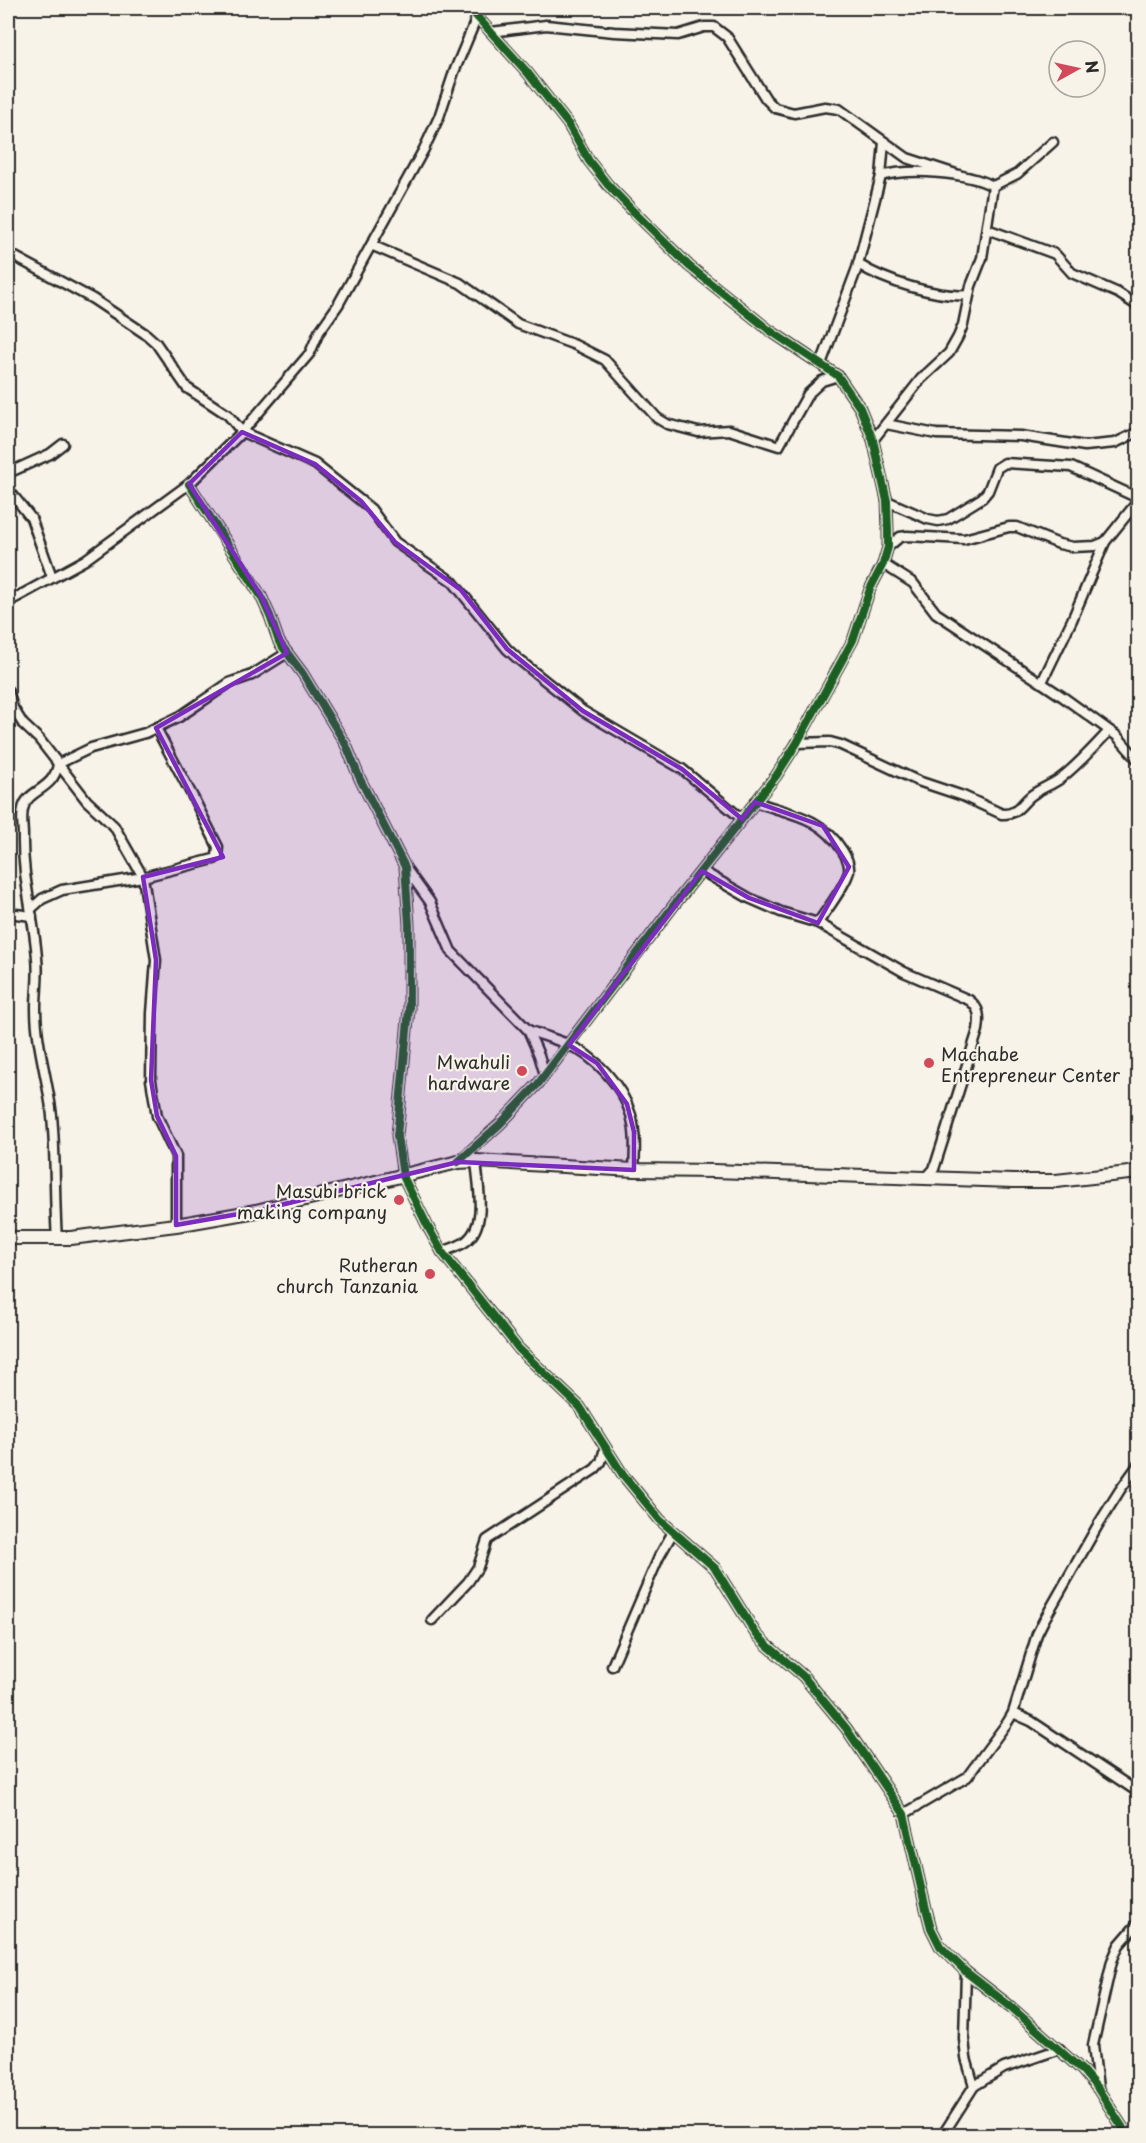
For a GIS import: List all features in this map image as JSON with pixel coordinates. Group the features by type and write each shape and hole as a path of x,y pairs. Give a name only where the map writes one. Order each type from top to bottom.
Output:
{"street":[{"path":"458,1162 500,1124 545,1075 776,776 797,743 853,640 870,589 883,564 888,547 887,501 873,440 860,408 838,376 769,330 689,266 634,212 589,161 568,124 469,8"},
{"path":"8,602 12,595 85,560 189,484 242,432 310,353 317,336 338,305 424,149 439,117 454,72 477,16"},
{"path":"491,32 546,25 614,32 678,35 704,27 714,27 728,37 766,99 775,108 794,113 825,107 839,109 914,162 980,179 993,186"},
{"path":"821,364 858,264 881,176 884,142"},
{"path":"993,186 1017,174 1053,142"},
{"path":"881,176 903,173 959,175"},
{"path":"873,440 921,379 954,346 963,325 969,295 982,258 993,186"},
{"path":"987,229 1055,254 1072,273 1118,293 1138,306"},
{"path":"371,245 460,284 518,324 575,345 605,360 657,418 667,424 698,432 729,430 779,446 808,394 822,381 838,376"},
{"path":"8,253 93,299 147,335 187,388 228,415 242,432 324,471 371,509 395,542 453,582 507,649 518,659 582,711 682,769 742,819"},
{"path":"858,264 882,276 927,291 950,296 969,295"},
{"path":"886,424 936,434 1021,436 1085,446 1115,443 1138,432"},
{"path":"8,473 50,454 63,444"},
{"path":"887,501 928,519 938,521 948,519 982,498 988,491 997,468 1005,463 1071,467 1138,500 1105,542 1085,593 1042,682"},
{"path":"189,484 261,596 279,642 303,674 346,745 360,779 405,867 430,902 451,951 528,1030 545,1075"},
{"path":"8,489 31,519 52,577"},
{"path":"888,547 900,537 964,539 1009,527 1023,528 1059,544 1074,547 1095,546 1105,542"},
{"path":"883,564 913,583 929,605 948,621 1042,682 1109,731 1138,760"},
{"path":"57,1239 54,1191 55,1149 36,1008 38,960 23,870 23,807 54,778 58,765 91,748 156,728 178,717 229,683 252,675 287,653"},
{"path":"8,691 19,717 87,801 114,826 143,877 156,960 151,1080 157,1116 176,1156 176,1225"},
{"path":"31,913 42,898 62,890 143,877 214,859 218,852 193,797 156,728"},
{"path":"797,743 830,742 841,745 918,781 963,796 1002,814 1008,814 1016,811 1030,796 1055,782 1076,766 1109,731"},
{"path":"755,802 823,826 847,859 848,874 818,923"},
{"path":"405,867 409,925 409,1009 397,1136 403,1176 442,1252 519,1349 576,1403 623,1475 660,1520 715,1568 756,1634 803,1676 826,1702 904,1814 931,1928 940,1947 966,1972 1060,2049 1098,2089 1128,2136"},
{"path":"702,871 781,912 818,923 904,972 969,1000 978,1009 978,1030 934,1169 925,1179"},
{"path":"8,913 31,913"},
{"path":"528,1030 569,1045 597,1064 610,1078 631,1112 634,1132 634,1170"},
{"path":"442,1252 465,1242 478,1224 481,1214 476,1161"},
{"path":"8,1238 57,1239 176,1225 256,1211 458,1162 476,1161 634,1170 1056,1181 1138,1172"},
{"path":"432,1620 468,1582 478,1567 487,1540 594,1469 601,1462 605,1448"},
{"path":"904,1814 967,1777 1012,1713 1037,1634 1044,1620 1098,1525 1138,1465"},
{"path":"612,1666 659,1557 673,1532"},
{"path":"1012,1713 1031,1720 1138,1792"},
{"path":"1098,2089 1093,2045 1112,1961 1119,1945 1138,1923"},
{"path":"966,1972 964,2038 966,2058 975,2086"},
{"path":"942,2136 975,2086 1004,2068 1060,2049"}],"highlighted area":[{"path":"242,432 315,464 361,501 395,542 461,590 507,649 583,711 682,769 742,819 755,802 823,826 849,867 818,923 749,898 702,871 569,1045 597,1063 627,1104 634,1132 634,1170 458,1162 256,1211 176,1225 176,1156 157,1116 151,1080 156,960 143,877 223,857 156,728 287,653 261,596 189,484"}],"cycle path":[{"path":"458,1162 500,1124 538,1084 674,905 776,776 797,743 853,640 870,589 883,564 888,547 887,501 873,440 860,408 838,376 769,330 689,266 634,212 589,161 568,124 527,72 469,8"},
{"path":"189,484 261,596 279,642 303,674 346,745 360,779 405,867 409,925 409,1009 397,1136 403,1176 442,1252 519,1349 580,1407 623,1475 660,1520 715,1568 756,1634 803,1676 846,1728 904,1814 931,1928 940,1946 966,1972 1011,2007 1083,2071 1098,2089 1128,2136"}],"place":[{"name":"Machabe Entrepreneur Center","path":"929,1063"},
{"name":"Mwahuli hardware","path":"522,1071"},
{"name":"Masubi brick making company","path":"399,1200"},
{"name":"Rutheran church Tanzania","path":"430,1274"}]}
